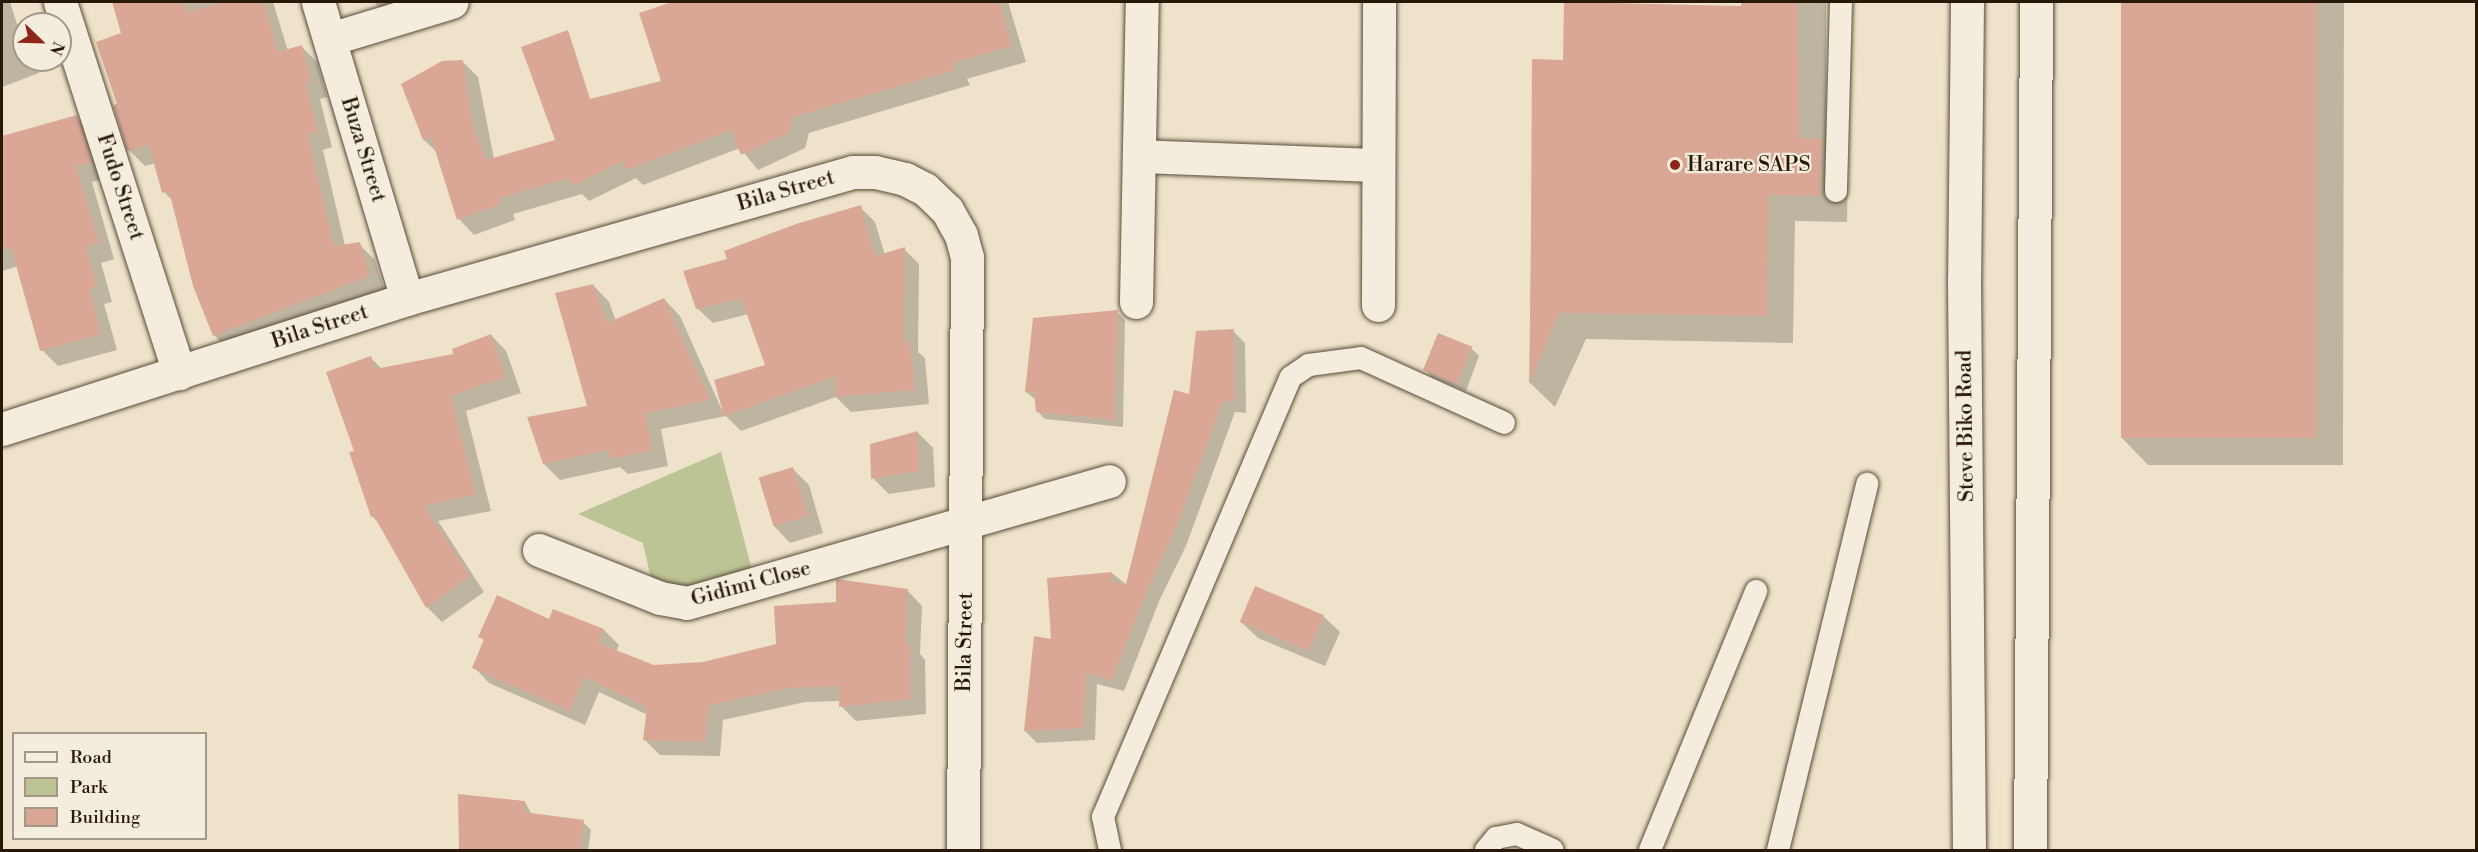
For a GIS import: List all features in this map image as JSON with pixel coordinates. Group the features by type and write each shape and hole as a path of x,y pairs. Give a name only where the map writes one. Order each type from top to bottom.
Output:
{"street":[{"name":"Fudo Street","path":"60,2 179,373"},
{"name":"Buza Street","path":"318,2 407,299"},
{"path":"330,39 452,2"},
{"path":"1136,302 1142,2"},
{"path":"1378,2 1378,304"},
{"name":"Steve Biko Road","path":"1966,2 1964,280 1969,850"},
{"path":"2030,850 2036,2"},
{"path":"1139,156 1378,165"},
{"name":"Bila Street","path":"2,429 407,299 853,172 875,172 904,179 925,189 947,210 961,235 967,257 963,850"},
{"name":"Gidimi Close","path":"539,550 660,598 687,603 1109,481"}],"lane":[{"path":"1836,191 1841,2"},
{"path":"1110,850 1102,816 1292,377 1309,364 1361,358 1504,423"},
{"path":"1778,850 1867,483"},
{"path":"1650,850 1756,591"},
{"path":"1486,850 1496,838 1517,834 1553,850"}],"green space":[{"path":"721,452 752,570 679,592 651,579 643,543 578,514"}],"building":[{"path":"112,2 183,2 187,12 223,2 264,2 278,52 302,45 312,82 306,83 318,132 308,134 334,246 360,242 370,276 213,336 193,286 169,191 162,193 149,145 127,151 113,105 117,104 96,42 121,33"},
{"path":"672,2 999,2 1012,46 953,63 955,70 793,117 790,132 741,155 731,130 626,170 623,161 572,186 569,178 499,198 501,204 457,220 431,137 423,140 401,84 442,61 463,60 472,123 486,160 555,140 521,47 568,30 590,99 661,81 639,13"},
{"name":"Harare SAPS","path":"1564,2 1741,6 1741,2 1798,2 1799,138 1822,139 1820,196 1769,195 1767,316 1559,313 1530,383 1532,59 1563,60"},
{"path":"2121,2 2317,2 2317,438 2121,438"},
{"path":"77,115 92,162 76,166 99,243 86,247 97,286 89,288 101,334 40,351 11,247 2,250 2,136"},
{"path":"861,205 875,256 905,247 904,342 910,342 915,390 835,397 836,376 724,416 714,380 765,365 741,298 696,309 683,271 727,259 724,251 796,224"},
{"path":"593,284 607,323 664,298 710,400 645,413 653,450 610,459 608,450 543,464 527,417 587,406 555,293"},
{"path":"1118,310 1115,420 1036,412 1034,392 1025,392 1033,318"},
{"path":"1234,329 1235,402 1223,401 1174,533 1149,587 1112,680 1086,673 1084,728 1024,731 1034,636 1051,639 1047,578 1112,572 1112,582 1126,584 1174,390 1189,394 1196,331"},
{"path":"1438,333 1472,347 1457,384 1423,370"},
{"path":"491,334 506,377 451,396 476,495 424,505 470,576 426,608 374,516 371,517 349,452 354,451 326,372 371,356 375,369 453,354 452,349"},
{"path":"918,431 919,471 871,479 870,444"},
{"path":"793,467 808,516 773,526 759,478"},
{"path":"836,579 908,589 905,643 910,643 911,699 839,707 840,686 789,688 709,705 705,742 643,740 647,707 584,677 570,711 472,668 484,639 478,637 497,595 549,619 553,609 604,629 598,643 654,665 703,662 776,644 774,606 836,602"},
{"path":"1255,586 1324,615 1309,651 1240,622"},
{"path":"458,794 525,801 524,812 584,820 580,850 459,850"}],"place":[{"name":"Harare SAPS","path":"1675,165"}]}
